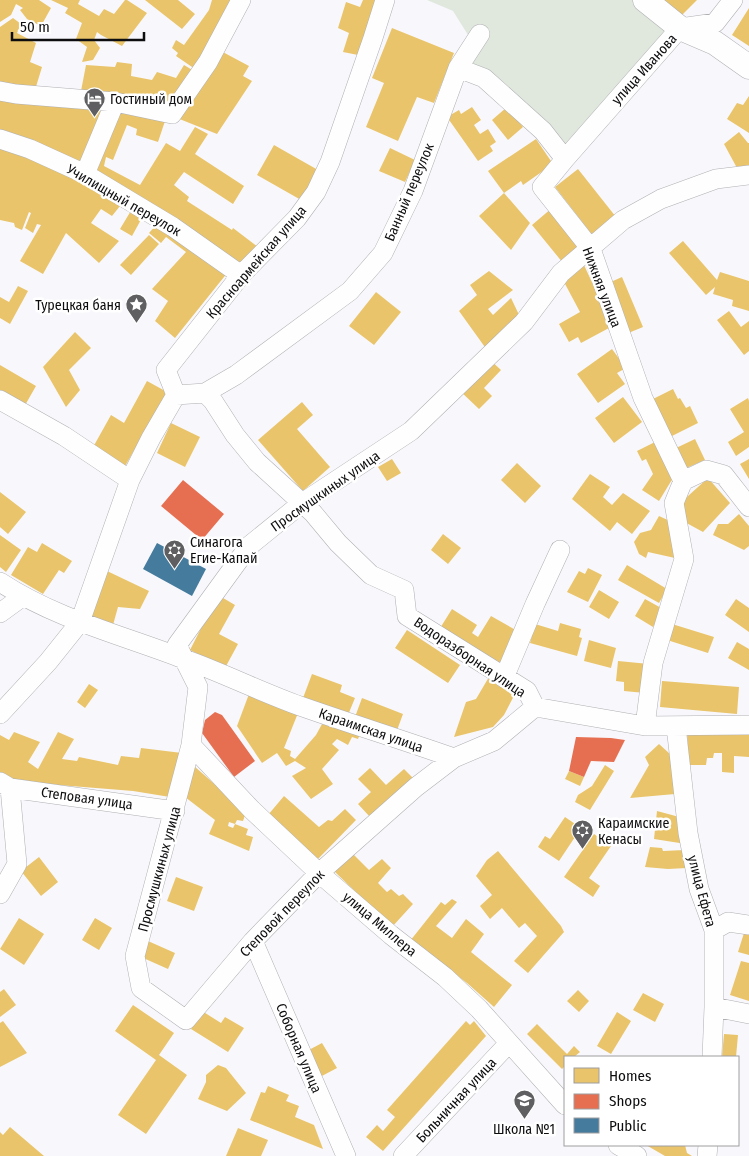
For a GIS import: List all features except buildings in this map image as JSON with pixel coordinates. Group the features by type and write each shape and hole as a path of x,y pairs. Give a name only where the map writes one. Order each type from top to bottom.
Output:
{"street":[{"path":"0,91 115,102 172,114 208,62 242,0"},
{"name":"Красноармейская улица","path":"176,394 166,370 241,275 297,218 316,192 330,162 385,0"},
{"path":"646,0 680,28 715,43 749,67"},
{"name":"улица Иванова","path":"565,159 680,28 716,23 733,0"},
{"name":"Банный переулок","path":"205,394 236,375 343,296 383,252 413,191 458,68 480,34"},
{"path":"458,68 484,78 543,131 565,159"},
{"path":"85,174 115,102"},
{"name":"Училищный переулок","path":"0,139 85,174 173,227 241,275"},
{"name":"Нижняя улица","path":"565,159 542,187 591,249 643,398 684,480"},
{"name":"Просмушкиных улица","path":"135,956 191,745 198,687 177,645 249,546 302,503 411,431 524,322 561,273 623,220 661,199 716,179 749,175"},
{"path":"0,714 48,662 80,622 130,480 176,394 205,394"},
{"name":"Водоразборная улица","path":"205,394 213,401 235,435 257,462 313,513 338,543 371,575 404,590 407,616 527,692 535,707"},
{"path":"0,400 64,436 130,480"},
{"path":"645,726 653,663 684,559 674,503 684,480 706,470 724,475 748,504"},
{"path":"504,678 560,550"},
{"name":"Караимская улица","path":"0,582 22,597 80,622 185,659 299,706 454,758"},
{"path":"0,613 22,597"},
{"path":"454,758 494,741 535,707 645,726 749,725"},
{"name":"улица Ефета","path":"676,726 688,833 699,889 714,930 712,1056"},
{"name":"улица Миллера","path":"191,745 252,810 319,872 391,935 445,976 479,1009 564,1104"},
{"name":"Степовой переулок","path":"135,956 141,988 186,1020 253,941 319,872 416,787 454,758"},
{"path":"0,894 17,864 5,785"},
{"name":"Степовая улица","path":"5,785 175,811"},
{"path":"714,930 728,922 749,925"},
{"name":"Соборная улица","path":"253,941 346,1156"},
{"path":"714,1007 749,1014"},
{"name":"Больничная улица","path":"403,1156 509,1043"},
{"path":"620,1146 637,1156"}],"shaded area":[{"path":"427,0 642,0 677,28 567,152 460,63 473,43 453,11"}],"place":[{"name":"Гостиный дом","path":"94,118"},
{"name":"Турецкая баня","path":"137,324"},
{"name":"Синагога Егие-Капай","path":"174,569"},
{"name":"Караимские Кенасы","path":"582,850"},
{"name":"Школа №1","path":"524,1120"}]}
